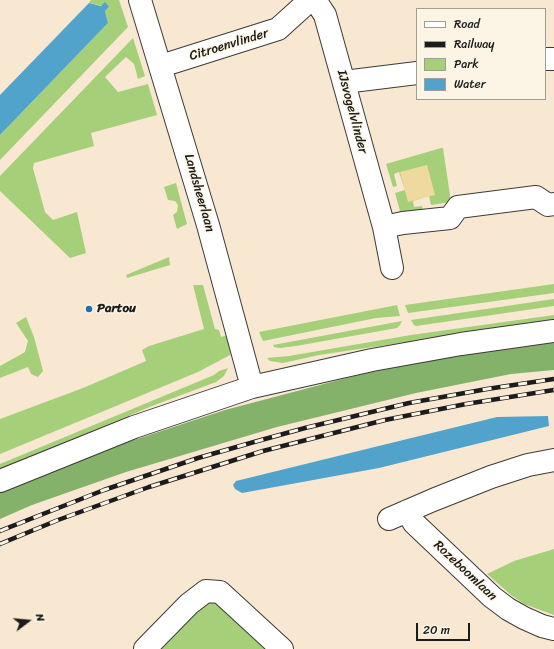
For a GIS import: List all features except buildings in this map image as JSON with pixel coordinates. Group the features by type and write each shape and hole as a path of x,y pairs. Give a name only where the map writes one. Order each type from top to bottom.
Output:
{"street":[{"name":"Landsheerlaan","path":"140,0 208,225 252,387"},
{"name":"Citroenvlinder","path":"161,66 278,29 310,0"},
{"name":"IJsvogelvlinder","path":"315,0 325,15 384,226 392,268"},
{"path":"344,82 416,73"},
{"path":"384,226 450,218 458,207 536,198 548,205 554,204"},
{"path":"0,481 134,427 252,387 372,360 454,345 554,331"},
{"name":"Rozeboomlaan","path":"554,460 528,465 491,477 398,515 414,523 492,597 508,609 542,626 554,629"},
{"path":"145,649 189,604 206,591 220,592 282,649"}],"green space":[{"path":"91,0 119,0 128,27 0,160 0,135 108,23 105,11 109,7 89,3"},
{"path":"133,38 145,76 138,79 134,64 126,57 105,77 118,92 148,84 157,115 91,133 94,146 34,163 33,168 45,212 53,220 77,212 86,253 70,258 0,191 0,176"},
{"path":"443,148 451,202 431,205 429,196 413,201 414,207 422,206 424,213 396,215 396,213 400,211 395,193 405,190 399,172 394,174 397,186 393,187 386,164"},
{"path":"176,183 187,224 177,229 173,215 177,212 178,205 175,201 168,200 164,187"},
{"path":"169,257 170,265 127,278 126,275"},
{"path":"554,284 554,293 408,313 405,305"},
{"path":"193,285 203,285 215,329 219,330 221,337 228,335 231,346 230,355 198,372 0,454 0,419 83,388 146,361 142,350 149,346 204,329"},
{"path":"554,299 554,306 416,326 411,320"},
{"path":"397,305 400,316 376,318 263,341 259,332"},
{"path":"554,315 554,321 319,355 283,363 270,361 267,358 289,356 411,335"},
{"path":"26,317 34,337 43,371 38,377 31,374 28,367 0,378 0,366 25,352 28,341 16,323"},
{"path":"402,321 397,328 296,346 280,348 274,347 273,345"},
{"path":"554,340 554,370 511,374 416,393 277,427 126,472 32,505 0,519 0,492 82,458 225,410 354,376 427,360"},
{"path":"228,368 224,376 216,382 152,406 0,470 0,464"},
{"path":"554,549 554,615 524,604 487,574 514,561"},
{"path":"216,600 269,649 156,649 200,604"}],"sand":[{"path":"427,165 435,195 408,202 400,172"}],"water":[{"path":"105,2 109,7 105,11 108,23 0,135 0,95 89,3 101,6"},
{"path":"548,416 549,426 379,468 242,493 235,489 233,485 236,481 497,417"}],"railway":[{"path":"0,531 104,490 198,458 305,428 409,403 554,379"},
{"path":"0,544 58,520 149,487 263,451 385,420 466,404 554,390"}],"place":[{"name":"Partou","path":"89,309"}]}
